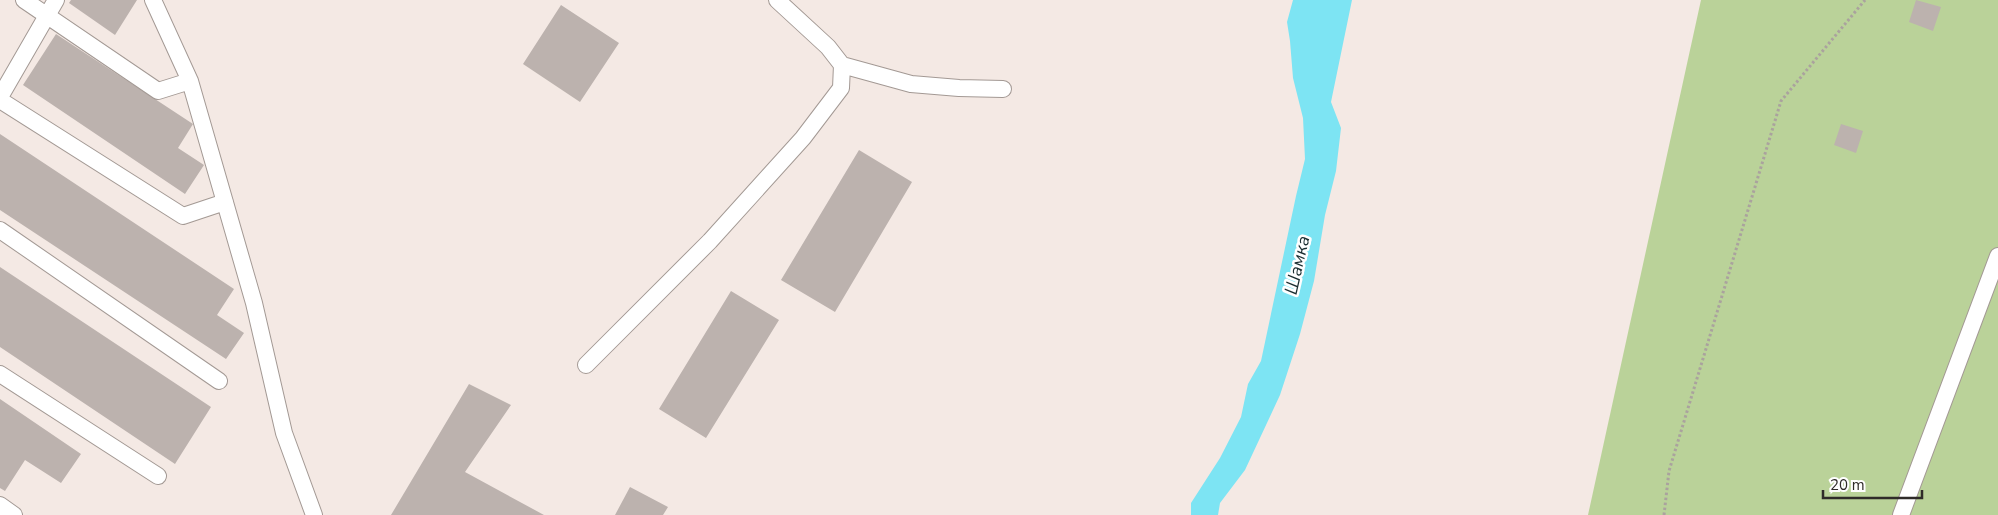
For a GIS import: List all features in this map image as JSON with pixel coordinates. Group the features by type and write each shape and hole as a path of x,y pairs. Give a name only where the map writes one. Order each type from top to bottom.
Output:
{"lane":[{"path":"24,0 158,91 190,81"},
{"path":"56,0 0,99 183,216 225,202"},
{"path":"153,0 190,81 254,303 284,433 314,515"},
{"path":"777,0 828,47 842,64 911,84 1003,89"},
{"path":"586,364 716,234 803,138 841,88 842,64"},
{"path":"0,230 219,381"},
{"path":"1901,515 1998,256"},
{"path":"0,374 158,476"},
{"path":"0,505 14,515"}],"path":[{"path":"1664,515 1669,471 1781,101 1865,0"}],"green space":[{"path":"1701,0 1998,0 1998,515 1588,515"}],"water":[{"name":"Шамка","path":"1293,0 1352,0 1331,102 1341,128 1336,171 1325,215 1314,281 1300,334 1280,395 1245,470 1220,503 1218,515 1191,515 1191,503 1220,458 1241,417 1248,384 1261,361 1305,159 1303,118 1293,78 1287,22"}],"building":[{"path":"71,0 137,0 115,35 69,3"},
{"path":"1916,0 1941,7 1933,31 1909,22"},
{"path":"561,5 619,43 580,102 523,64"},
{"path":"56,34 193,124 178,148 204,165 185,194 23,85"},
{"path":"1841,124 1863,131 1856,153 1834,145"},
{"path":"0,134 234,289 217,315 244,333 226,359 0,210"},
{"path":"859,150 912,182 835,312 781,280"},
{"path":"0,267 211,407 175,464 0,347"},
{"path":"731,291 779,320 706,438 659,409"},
{"path":"469,384 511,405 465,472 544,515 391,515"},
{"path":"0,399 81,454 61,483 25,460 5,491 0,488"},
{"path":"630,487 668,507 663,515 615,515"}]}
